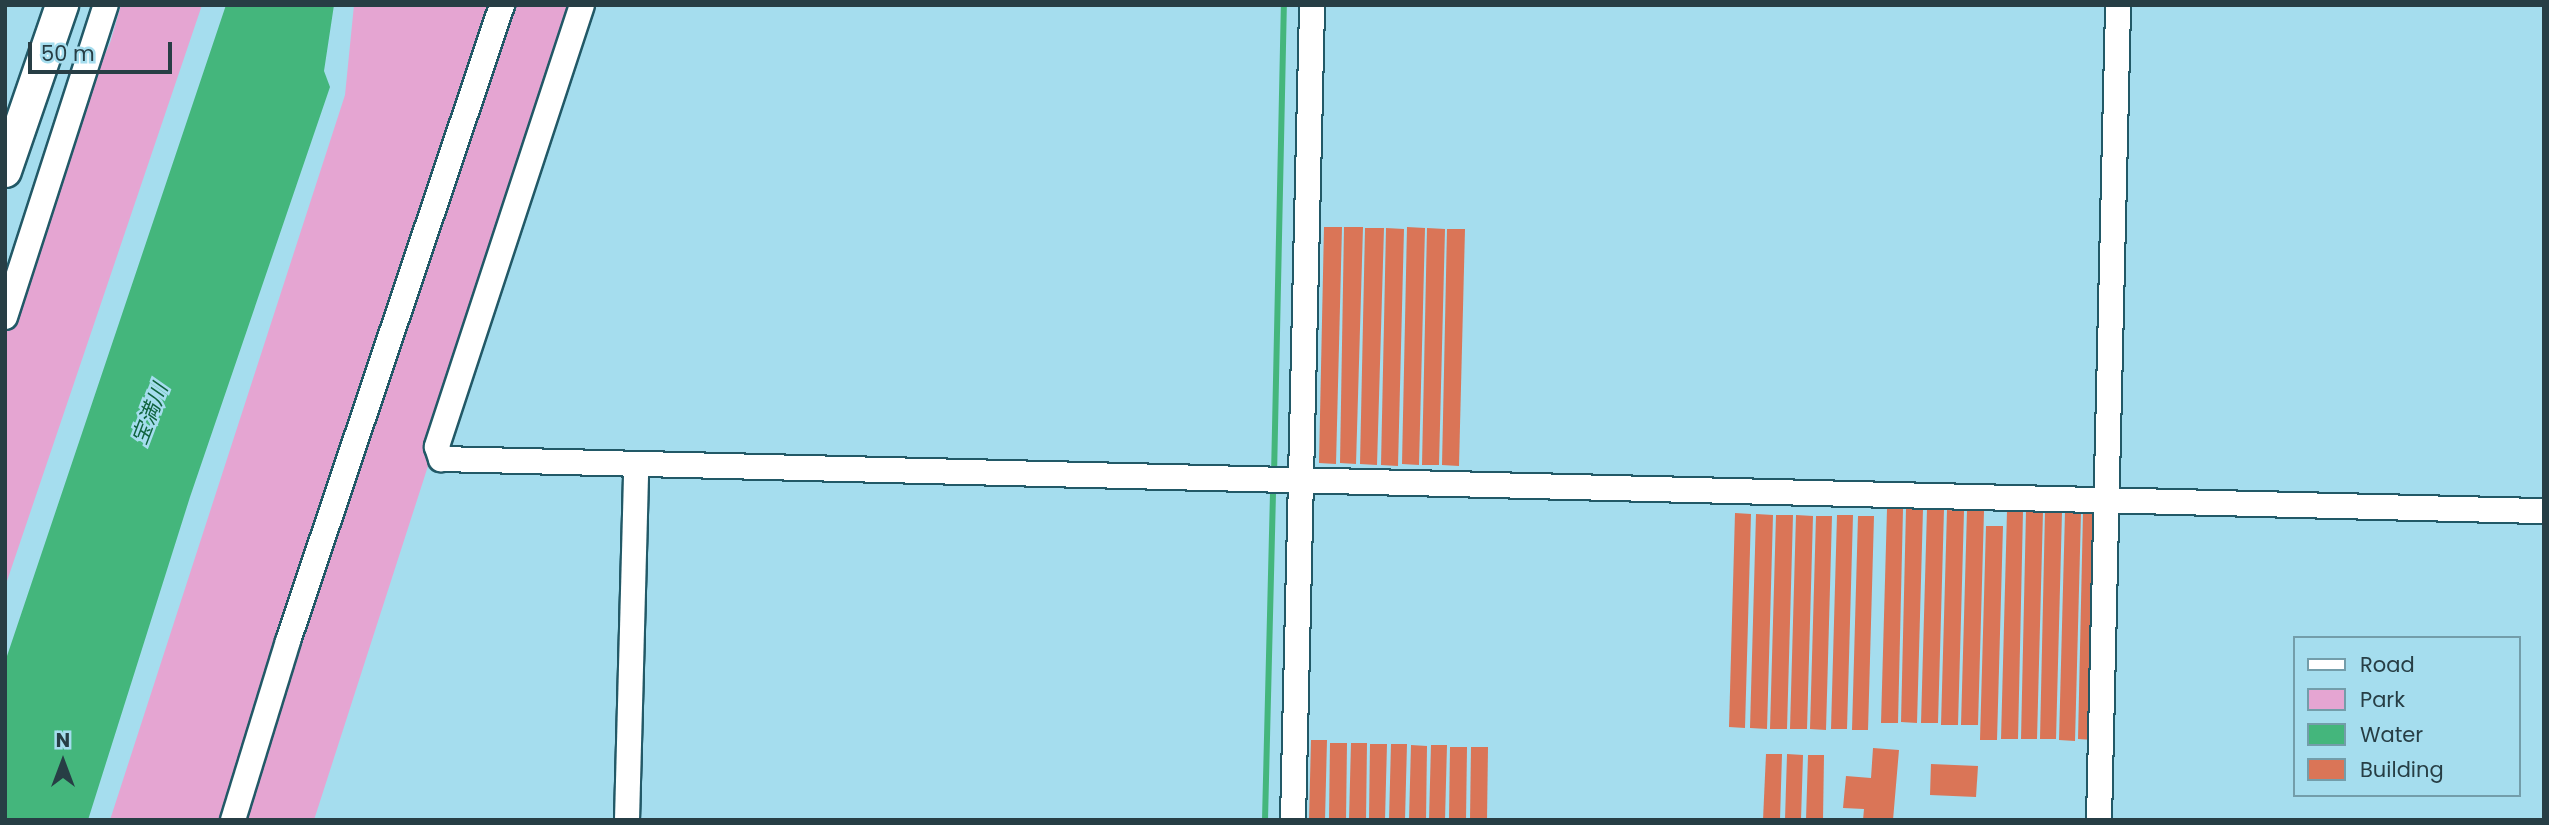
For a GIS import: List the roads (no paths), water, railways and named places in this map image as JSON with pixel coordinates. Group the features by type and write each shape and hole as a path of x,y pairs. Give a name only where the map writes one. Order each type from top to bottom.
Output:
{"main road":[{"path":"5,171 62,5"}],"street":[{"path":"5,317 106,5"},
{"path":"233,820 288,641 502,5"},
{"path":"582,5 437,455 441,459 2106,503 2544,511"},
{"path":"1293,820 1294,481 1312,5"},
{"path":"2099,820 2118,5"},
{"path":"627,820 636,464"}],"water":[{"name":"宝満川","path":"226,5 334,5 324,71 330,87 190,497 88,820 5,820 5,662"}],"waterway":[{"path":"1274,476 1284,5"},
{"path":"1265,820 1273,487"}]}
